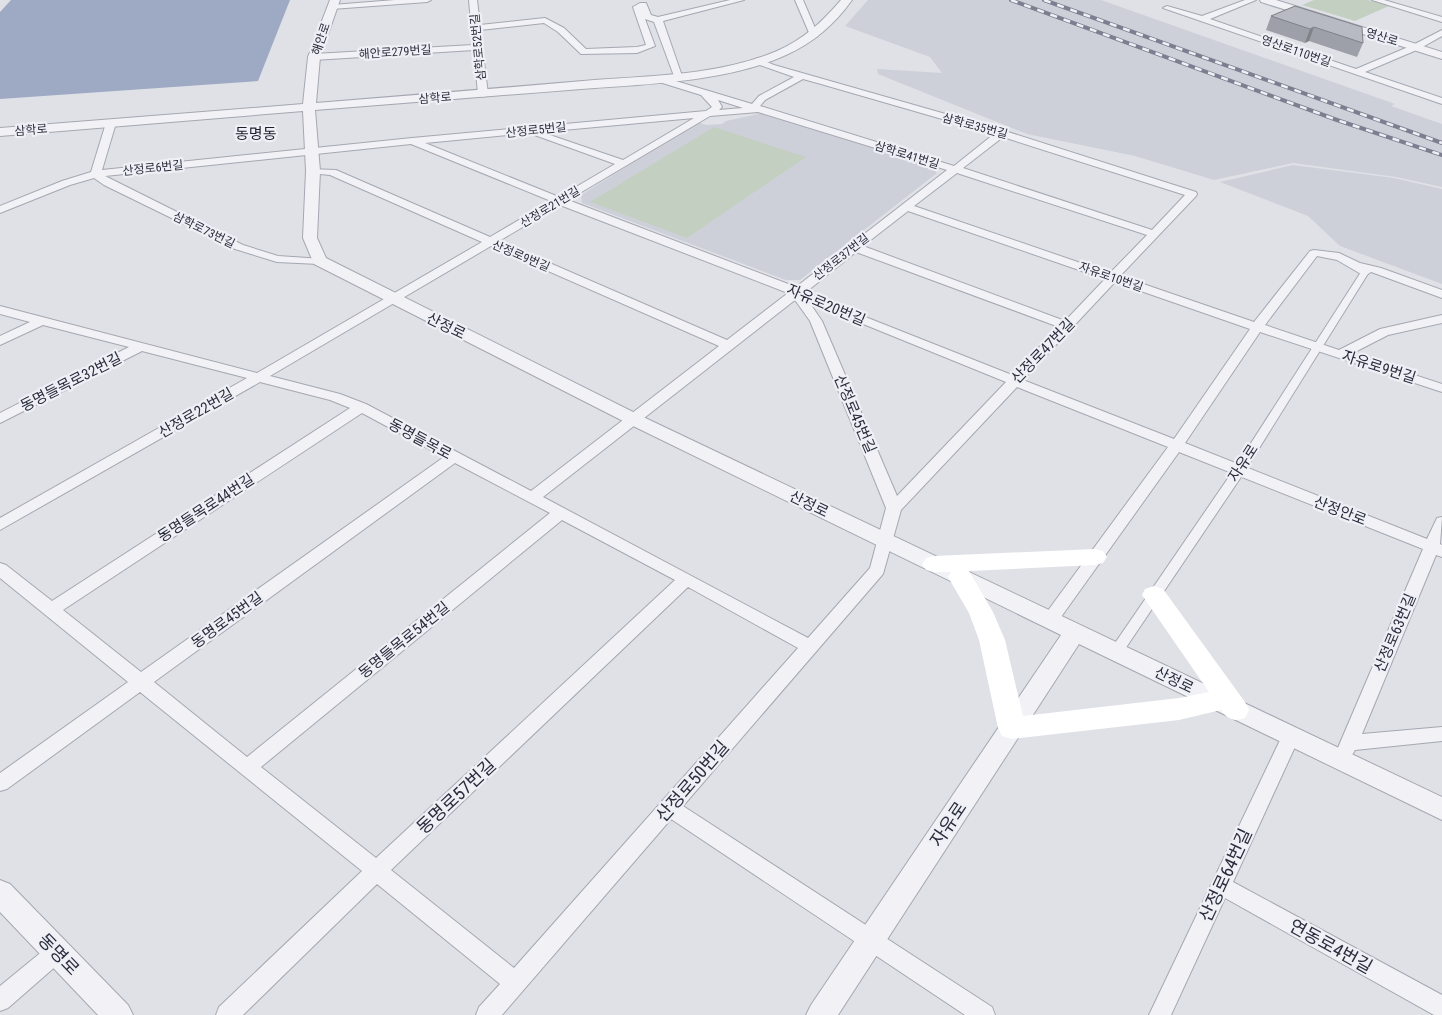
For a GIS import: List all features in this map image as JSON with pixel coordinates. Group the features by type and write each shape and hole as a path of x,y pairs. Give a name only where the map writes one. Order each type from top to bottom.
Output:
{"main road":[{"path":"934,564 1095,557"},
{"path":"960,576 981,612 992,640 1012,728 1226,705 1154,596"}],"street":[{"path":"334,3 426,0"},
{"name":"삼학로52번길","path":"473,0 483,94"},
{"path":"475,28 545,20 561,30 584,52 637,50 650,46 637,7 642,3 648,17 658,20 740,0"},
{"path":"799,0 814,35"},
{"name":"삼학로","path":"0,132 659,79 714,71 757,61 788,49 814,35 847,0"},
{"path":"1202,19 1252,0"},
{"name":"영산로","path":"1265,0 1442,56"},
{"path":"1376,0 1442,20"},
{"name":"해안로","path":"309,108 314,58 334,3"},
{"name":"영산로110번길","path":"1167,8 1442,100"},
{"path":"658,20 678,76"},
{"path":"1356,72 1416,48 1442,33"},
{"name":"해안로279번길","path":"314,58 477,47"},
{"name":"삼학로35번길","path":"757,61 802,76 1002,133 1192,194"},
{"path":"707,113 717,107 714,101 704,94 707,77 714,71"},
{"path":"758,108 762,98 802,76"},
{"name":"삼학로41번길","path":"659,79 704,94 758,108 1154,234"},
{"path":"309,108 313,171 310,238 319,261"},
{"name":"산정로5번길","path":"312,151 707,113 728,114 758,108"},
{"name":"산정로21번길","path":"392,299 707,113"},
{"path":"96,174 111,123"},
{"path":"529,131 623,163"},
{"name":"산정로37번길","path":"532,498 1002,133"},
{"name":"자유로20번길","path":"412,141 560,201 797,292 831,308 1239,471"},
{"name":"산정로6번길","path":"0,210 96,174 312,151"},
{"name":"산정로9번길","path":"313,171 332,172 728,345"},
{"name":"삼학로73번길","path":"96,174 108,183 239,247 278,259 319,261"},
{"name":"산정로47번길","path":"894,508 1192,194"},
{"name":"자유로10번길","path":"906,207 1316,347"},
{"path":"854,247 1067,326"},
{"path":"1050,620 1176,446 1257,327 1314,253 1338,257 1352,262 1361,269 1377,270 1442,294"},
{"name":"산정로","path":"319,261 633,419 1226,705 1291,736 1345,752 1442,809"},
{"name":"자유로","path":"1116,652 1239,471 1316,347 1361,269"},
{"name":"산정로45번길","path":"797,292 816,322 894,508"},
{"name":"산정로22번길","path":"0,525 392,299"},
{"name":"동명들목로","path":"0,310 335,397 360,408 560,512 810,647"},
{"path":"1340,354 1384,332 1442,319"},
{"path":"0,341 41,321"},
{"name":"동명들목로32번길","path":"0,419 142,346"},
{"name":"자유로9번길","path":"1316,347 1442,388"},
{"name":"동명들목로44번길","path":"51,610 360,408"},
{"name":"동명로45번길","path":"0,783 454,457"},
{"name":"산정안로","path":"1239,471 1436,549"},
{"path":"884,540 894,508"},
{"name":"동명들목로54번길","path":"248,768 560,512"},
{"name":"산정로63번길","path":"1345,752 1436,549 1442,522"},
{"name":"산정로50번길","path":"487,1015 877,570 884,540"},
{"path":"0,569 515,982"},
{"name":"동명로57번길","path":"227,1015 376,871 686,579"},
{"name":"자유로","path":"821,1015 1074,632"},
{"path":"1345,752 1442,734"},
{"name":"산정로64번길","path":"1160,1015 1291,736"},
{"path":"669,807 984,1015"},
{"name":"연동로4번길","path":"1220,886 1442,1007"},
{"name":"동명로","path":"0,893 118,1015"},
{"path":"0,1000 57,952"}],"shaded area":[{"path":"868,0 1101,0 1395,104 1391,106 1442,124 1442,187 1396,177 1293,163 1214,180 1135,156 1027,134 878,74 877,69 942,73 930,57 845,26"},
{"path":"763,113 932,167 937,173 800,280 786,280 582,203 581,195 697,122 706,125 722,124 726,121"},
{"path":"1293,165 1394,178 1442,189 1442,284 1340,246 1308,216 1220,182"}],"green space":[{"path":"1314,0 1368,0 1389,6 1355,21 1302,5"},
{"path":"714,127 806,157 687,238 590,202"}],"water":[{"path":"11,0 290,0 258,81 0,99 0,12"}],"building":[{"path":"1295,6 1362,27 1363,43 1314,27 1310,29 1271,16"}],"railway":[{"path":"1011,0 1337,120 1442,155"},
{"path":"1044,0 1442,143"}],"district":[{"name":"동명동","path":"256,134"}]}
